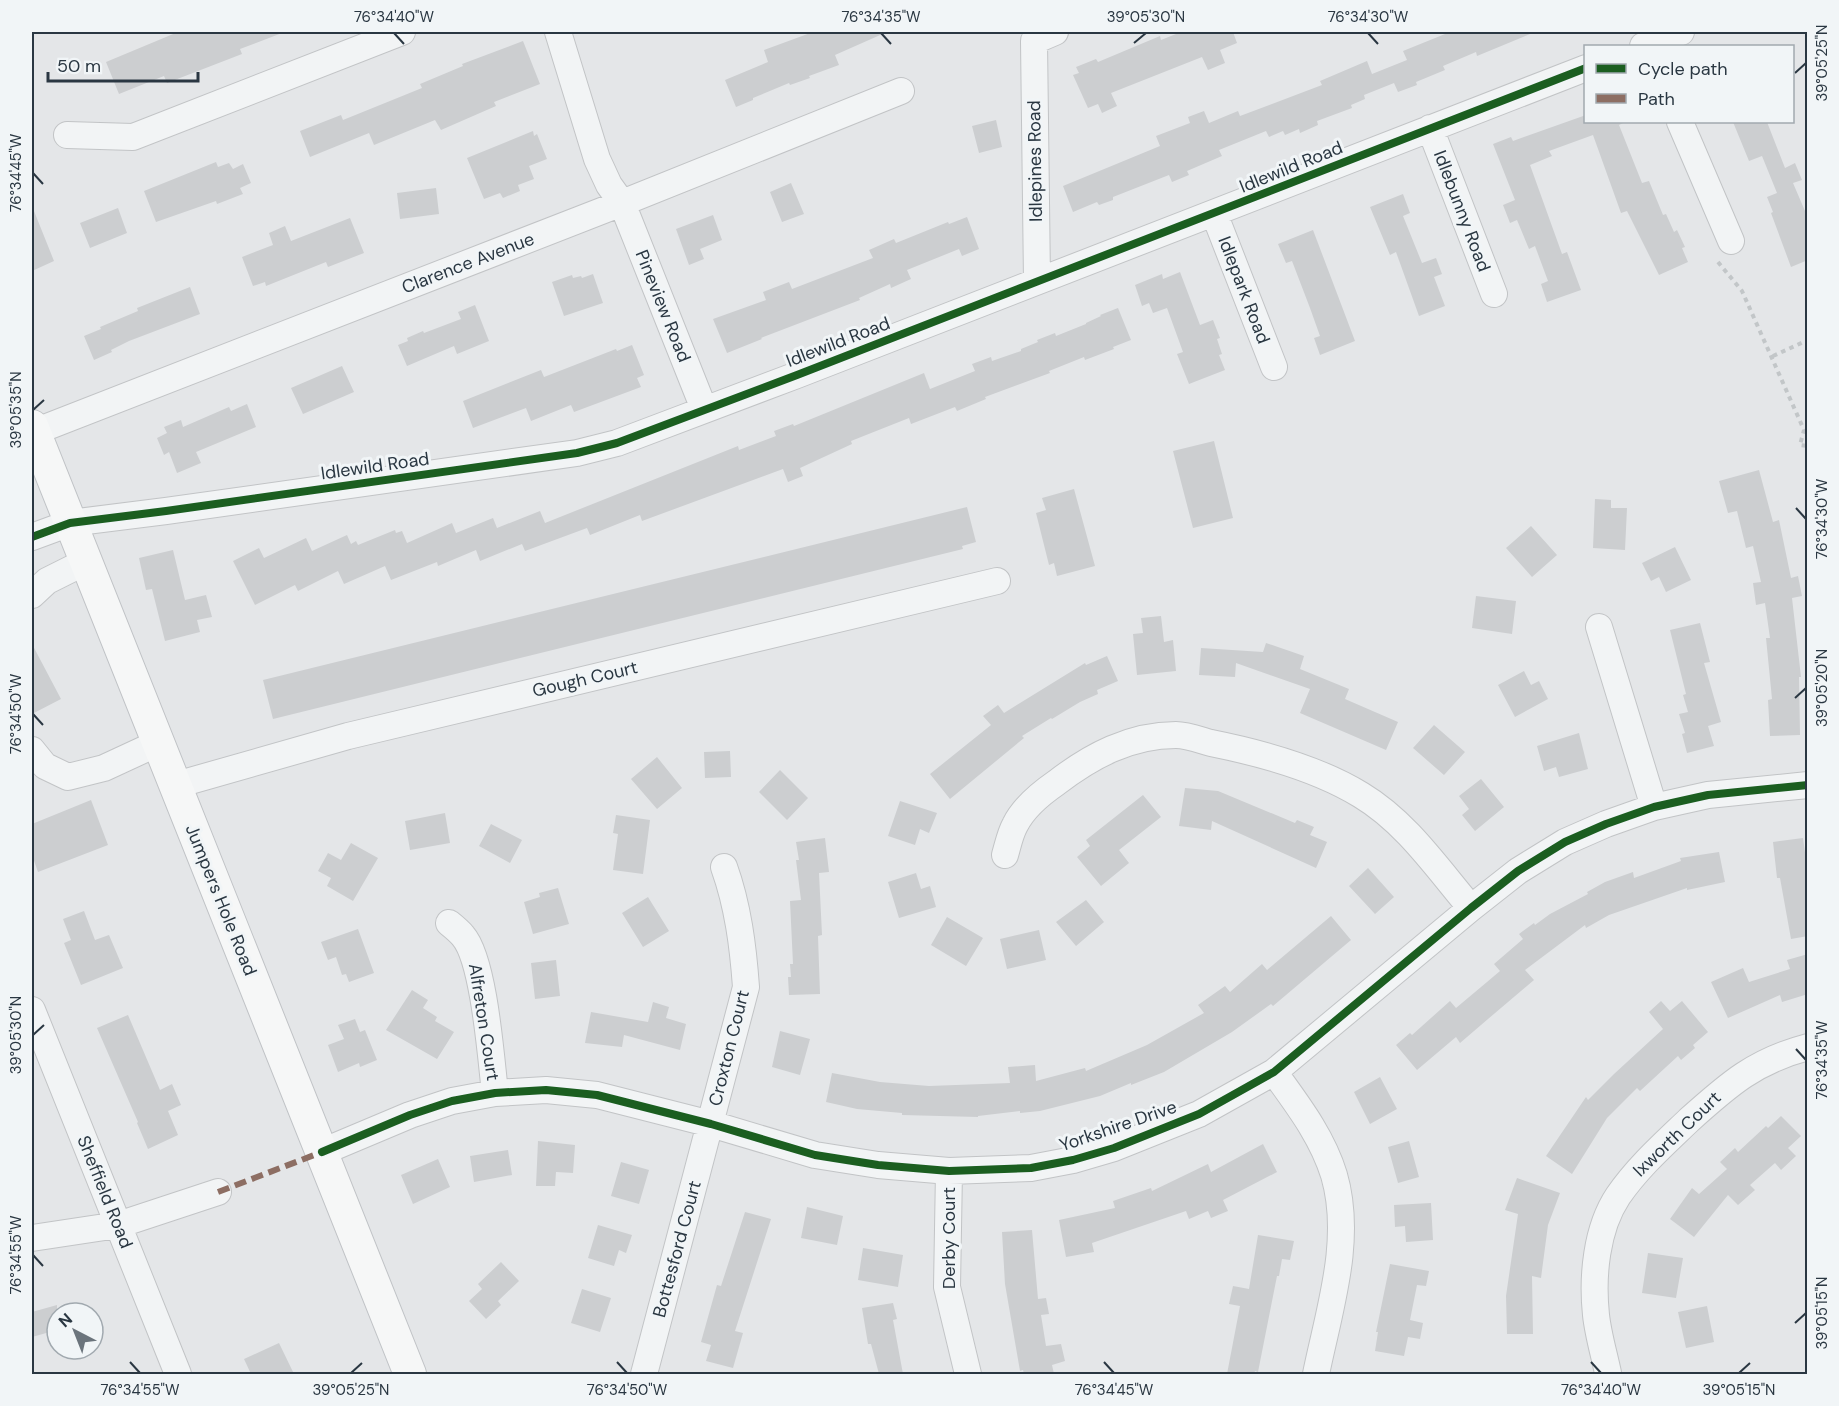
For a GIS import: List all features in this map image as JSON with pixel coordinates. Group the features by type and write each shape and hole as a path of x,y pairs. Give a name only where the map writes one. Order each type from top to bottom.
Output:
{"main road":[{"name":"Jumpers Hole Road","path":"33,429 410,1374"}],"street":[{"path":"67,135 133,137 402,32"},
{"name":"Pineview Road","path":"558,32 597,159 609,185 622,203 704,409"},
{"path":"1649,45 1681,32"},
{"name":"Idlepines Road","path":"1037,281 1045,36"},
{"name":"Idlewild Road","path":"32,537 70,523 578,453 617,443 1584,69"},
{"name":"Clarence Avenue","path":"33,429 622,203 901,91"},
{"path":"1680,123 1731,240"},
{"name":"Idlebunny Road","path":"1430,128 1494,294"},
{"name":"Idlepark Road","path":"1214,213 1274,367"},
{"path":"32,595 46,581 85,562"},
{"name":"Gough Court","path":"176,785 348,736 997,581"},
{"path":"1599,627 1654,807"},
{"path":"1005,855 1014,825 1026,808 1042,793 1088,759 1110,749 1142,740 1177,735 1261,753 1337,782 1361,795 1388,814 1411,837 1471,908"},
{"path":"32,750 45,766 68,777 104,768 158,743"},
{"name":"Yorkshire Drive","path":"322,1152 410,1115 452,1101 495,1093 546,1090 597,1095 711,1124 815,1155 878,1165 949,1172 1031,1168 1073,1160 1104,1151 1199,1114 1274,1072 1471,908 1518,871 1565,842 1654,807 1707,795 1808,785"},
{"name":"Croxton Court","path":"711,1124 746,987 743,948 733,892 724,867"},
{"name":"Alfreton Court","path":"449,923 464,936 472,951 480,978 495,1093"},
{"name":"Sheffield Road","path":"32,1010 178,1374"},
{"name":"Ixworth Court","path":"1608,1373 1596,1316 1595,1281 1606,1221 1617,1198 1651,1156 1728,1085 1757,1066 1808,1047"},
{"path":"1274,1072 1307,1119 1323,1148 1340,1198 1342,1226 1336,1275 1316,1374"},
{"name":"Bottesford Court","path":"644,1374 711,1124"},
{"name":"Derby Court","path":"949,1172 947,1287 968,1374"},
{"path":"32,1238 118,1225 218,1192"}],"path":[{"path":"1718,262 1742,291 1773,356 1804,430 1800,445 1808,446"},
{"path":"1773,356 1808,340"}],"building":[{"path":"178,32 282,33 240,49 242,54 167,83 164,76 119,94 106,62"},
{"path":"813,32 887,32 835,55 839,65 809,76 810,78 790,85 789,83 736,107 725,80 768,62 764,50"},
{"path":"1181,32 1233,32 1237,43 1220,50 1225,63 1208,70 1202,57 1111,93 1117,106 1102,113 1098,104 1088,108 1073,75 1079,73 1076,67 1096,59 1098,62 1160,36 1161,40"},
{"path":"1450,32 1535,32 1477,56 1476,52 1443,66 1445,70 1398,92 1394,83 1364,95 1365,99 1351,105 1352,108 1317,121 1318,125 1300,133 1299,129 1285,135 1283,131 1269,137 1266,131 1219,150 1222,156 1187,171 1189,175 1172,182 1169,175 1113,197 1113,200 1099,205 1097,202 1073,212 1063,186 1160,146 1156,136 1190,123 1188,117 1204,111 1209,123 1238,111 1240,116 1322,85 1320,81 1367,61 1372,74 1407,60 1403,51"},
{"path":"523,41 540,84 494,102 496,106 441,130 435,120 374,145 369,133 310,157 300,131 341,115 343,120 422,88 420,84 463,66 462,64"},
{"path":"1584,116 1584,123 1623,123 1619,125 1642,183 1649,181 1663,215 1666,214 1674,232 1677,230 1685,247 1682,248 1688,262 1659,275 1627,211 1621,213 1593,135 1549,151 1552,156 1530,165 1562,254 1567,252 1581,290 1547,302 1541,284 1548,281 1535,246 1529,249 1517,220 1510,223 1503,205 1515,200 1493,144 1511,137 1513,141"},
{"path":"996,120 1002,147 979,153 972,126"},
{"path":"1733,123 1767,123 1785,168 1795,163 1802,180 1793,183 1808,218 1808,260 1791,267 1767,197 1777,193 1762,156 1749,161"},
{"path":"533,131 534,136 537,134 547,159 529,166 534,179 518,185 520,191 503,198 500,193 484,199 467,158"},
{"path":"216,162 218,167 229,163 233,169 243,164 251,183 240,188 243,194 156,222 144,191"},
{"path":"791,183 804,214 782,222 770,192"},
{"path":"436,188 439,214 400,219 397,193"},
{"path":"1403,194 1410,213 1403,216 1422,263 1436,258 1442,274 1434,277 1445,306 1419,316 1396,252 1390,255 1370,207"},
{"path":"32,206 54,261 32,271"},
{"path":"118,208 127,233 90,248 80,223"},
{"path":"713,215 722,240 700,249 704,259 689,265 676,229"},
{"path":"967,217 979,249 962,256 959,249 907,270 911,279 891,288 890,284 859,298 860,300 727,353 713,319 766,300 763,292 789,282 792,289 873,258 869,250 894,239 896,243 948,222 949,224"},
{"path":"350,218 364,253 328,267 326,262 266,286 265,282 253,286 242,257 273,245 269,233 285,226 291,241"},
{"path":"1313,230 1355,341 1320,355 1314,338 1320,336 1310,308 1292,261 1286,263 1278,244"},
{"path":"1180,272 1200,325 1213,320 1220,338 1217,339 1222,354 1219,355 1225,370 1189,384 1177,354 1183,352 1167,308 1153,313 1149,303 1142,306 1135,285 1162,274 1163,279"},
{"path":"593,274 603,303 564,316 552,282 572,275 573,278 581,276 582,278"},
{"path":"190,287 200,314 129,341 94,360 84,336 138,311 137,308"},
{"path":"475,305 489,341 457,354 454,346 407,366 398,345 423,331 424,333 461,319 458,312"},
{"path":"1118,308 1131,340 1113,347 1114,349 1085,360 1084,357 1049,371 1050,373 985,397 986,399 957,411 955,407 911,424 909,418 851,441 852,444 800,468 803,476 788,482 783,469 642,521 640,515 590,535 587,528 525,551 522,544 480,561 476,550 438,566 437,562 391,580 385,566 344,584 338,571 298,591 295,585 255,605 233,561 259,548 264,558 306,538 312,551 347,535 351,544 356,541 358,545 395,530 396,533 402,531 407,543 452,523 456,533 493,518 497,528 540,511 545,523 738,446 739,450 776,436 774,431 793,424 794,426 924,373 930,389 975,371 972,364 991,357 992,361 1021,351 1038,342 1037,340 1055,333 1056,336"},
{"path":"632,345 644,375 637,378 641,387 574,412 571,405 531,421 526,408 473,428 463,401 541,370 544,377"},
{"path":"342,366 354,392 303,414 291,388"},
{"path":"247,404 256,427 196,452 201,463 177,473 169,452 164,455 157,438 167,433 164,427 181,420 183,427 229,407 231,411"},
{"path":"1214,441 1233,518 1193,528 1173,451"},
{"path":"1759,470 1773,522 1779,520 1791,578 1798,576 1802,596 1792,598 1801,677 1799,677 1800,735 1770,736 1768,700 1772,699 1766,638 1770,638 1765,603 1756,605 1753,583 1761,582 1753,546 1746,548 1737,511 1728,513 1719,481"},
{"path":"1074,489 1095,566 1057,576 1054,563 1049,565 1036,513 1046,510 1042,498"},
{"path":"1595,499 1611,500 1611,508 1627,508 1625,550 1593,548"},
{"path":"967,507 976,542 962,546 963,549 273,719 263,680"},
{"path":"1531,526 1557,555 1532,577 1506,548"},
{"path":"1675,547 1691,580 1666,592 1659,577 1651,581 1642,563"},
{"path":"173,550 185,600 206,595 212,617 197,620 200,632 165,641 152,589 146,590 139,558"},
{"path":"1476,596 1516,601 1512,634 1472,628"},
{"path":"1161,616 1164,642 1173,640 1176,671 1137,675 1133,634 1143,633 1141,618"},
{"path":"1700,623 1710,662 1704,663 1721,722 1708,726 1714,746 1687,753 1682,734 1685,733 1679,714 1688,712 1683,695 1686,694 1670,630"},
{"path":"1266,643 1304,656 1300,669 1349,689 1345,699 1398,722 1386,750 1300,713 1310,689 1236,663 1235,677 1199,675 1201,648 1263,652"},
{"path":"32,644 61,699 32,714"},
{"path":"1107,656 1118,681 1097,690 1098,694 1022,736 1024,738 950,799 930,774 991,725 983,716 998,705 1004,713 1085,663 1086,665"},
{"path":"1524,671 1531,685 1539,681 1548,699 1515,717 1498,685"},
{"path":"1434,725 1465,752 1444,775 1413,748"},
{"path":"1579,733 1588,769 1559,777 1556,767 1544,771 1537,746"},
{"path":"730,751 731,777 705,778 704,752"},
{"path":"657,757 682,788 657,809 631,779"},
{"path":"780,770 808,798 787,820 759,792"},
{"path":"1481,779 1504,807 1475,831 1462,815 1469,809 1459,796"},
{"path":"1185,788 1218,791 1295,823 1297,820 1314,827 1310,835 1327,842 1316,868 1212,821 1211,830 1179,826"},
{"path":"1143,795 1161,817 1119,850 1129,863 1101,886 1077,857 1090,846 1086,840"},
{"path":"91,800 108,845 38,872 32,855 32,824"},
{"path":"900,801 937,813 929,833 920,829 915,845 888,836"},
{"path":"445,813 450,843 410,850 405,821"},
{"path":"616,815 650,820 643,874 613,870 618,834 613,833"},
{"path":"491,824 522,840 510,863 479,846"},
{"path":"825,838 829,872 819,873 822,935 818,936 820,994 789,995 788,977 791,977 790,964 793,964 790,901 801,900 796,842"},
{"path":"1803,838 1808,874 1808,936 1791,939 1780,878 1777,878 1773,842"},
{"path":"351,843 378,858 353,901 327,886 331,878 318,871 328,853 341,860"},
{"path":"1719,852 1725,882 1687,890 1687,888 1609,915 1586,928 1585,925 1525,970 1534,980 1460,1043 1456,1037 1417,1070 1396,1045 1410,1033 1412,1035 1450,1001 1456,1008 1500,971 1494,964 1523,939 1519,934 1534,923 1535,925 1605,882 1633,872 1634,878 1681,861 1680,858"},
{"path":"1368,868 1394,897 1375,914 1349,886"},
{"path":"916,873 921,889 930,886 936,907 899,918 888,882"},
{"path":"558,888 569,924 533,934 524,902 540,897 539,893"},
{"path":"648,897 669,931 643,947 622,913"},
{"path":"1086,900 1104,922 1076,946 1056,922"},
{"path":"84,911 95,940 109,935 123,968 81,985 64,943 71,940 63,919"},
{"path":"1331,916 1351,940 1273,1006 1271,1004 1232,1032 1164,1072 1131,1085 1131,1083 1100,1096 1040,1111 1020,1113 1020,1111 978,1117 902,1115 902,1113 857,1109 826,1102 832,1073 880,1082 929,1086 1010,1083 1008,1067 1035,1065 1036,1081 1085,1068 1086,1071 1147,1045 1204,1013 1198,1005 1225,986 1230,992 1262,964 1267,970"},
{"path":"947,917 983,938 966,966 931,945"},
{"path":"358,929 374,973 349,982 346,974 342,975 336,957 328,960 321,942"},
{"path":"1039,930 1046,960 1007,969 1000,939"},
{"path":"1808,954 1808,994 1782,1002 1780,995 1728,1018 1711,982 1743,968 1749,982 1790,969 1787,960"},
{"path":"556,960 560,996 535,999 531,963"},
{"path":"412,990 428,1000 423,1008 437,1017 435,1021 454,1032 437,1059 386,1030"},
{"path":"1661,1001 1670,1011 1682,1001 1708,1032 1681,1060 1678,1056 1640,1091 1637,1088 1607,1118 1572,1174 1546,1156 1586,1097 1588,1100 1663,1029 1649,1012"},
{"path":"653,1002 669,1007 666,1018 686,1024 680,1050 624,1035 622,1047 585,1043 591,1012 648,1022"},
{"path":"128,1015 160,1090 172,1084 181,1105 168,1111 178,1135 148,1149 97,1028"},
{"path":"355,1019 360,1032 365,1030 377,1060 360,1067 359,1063 338,1072 328,1045 344,1039 338,1025"},
{"path":"780,1031 810,1039 800,1075 772,1067"},
{"path":"1380,1077 1397,1109 1370,1124 1354,1092"},
{"path":"1781,1116 1801,1136 1788,1148 1796,1156 1781,1170 1775,1163 1750,1185 1755,1190 1738,1205 1728,1195 1694,1237 1670,1219 1692,1188 1699,1194 1727,1169 1720,1162 1735,1148 1738,1152 1766,1126 1768,1128"},
{"path":"538,1141 575,1145 573,1173 556,1172 555,1186 536,1186"},
{"path":"1409,1141 1419,1177 1398,1183 1388,1147"},
{"path":"1263,1144 1277,1172 1223,1200 1228,1211 1211,1218 1208,1211 1189,1219 1186,1211 1092,1243 1094,1252 1066,1257 1059,1220 1115,1208 1113,1201 1151,1188 1152,1191 1208,1164 1211,1172"},
{"path":"508,1150 512,1175 474,1182 470,1156"},
{"path":"438,1159 450,1187 413,1204 401,1175"},
{"path":"621,1162 649,1170 639,1204 611,1196"},
{"path":"1517,1178 1560,1193 1548,1225 1541,1278 1532,1276 1533,1334 1507,1334 1506,1296 1518,1214 1505,1210"},
{"path":"1431,1203 1433,1240 1406,1242 1405,1226 1395,1227 1394,1205"},
{"path":"807,1207 843,1216 837,1245 801,1238"},
{"path":"745,1212 771,1219 735,1331 743,1333 733,1368 706,1361 711,1345 701,1342 717,1285 721,1286"},
{"path":"598,1225 632,1235 626,1253 619,1250 614,1266 588,1258"},
{"path":"1032,1230 1038,1299 1046,1298 1049,1314 1041,1315 1046,1346 1061,1344 1065,1361 1052,1365 1054,1374 1024,1374 1023,1370 1020,1371 1005,1284 1002,1232"},
{"path":"1258,1235 1294,1241 1290,1260 1282,1259 1279,1276 1277,1276 1258,1372 1227,1374 1240,1306 1229,1304 1233,1286 1249,1289"},
{"path":"863,1248 903,1255 898,1287 858,1280"},
{"path":"1648,1253 1683,1258 1676,1298 1642,1293"},
{"path":"501,1262 519,1281 498,1301 501,1305 486,1319 469,1301 482,1289 478,1284"},
{"path":"1390,1264 1429,1271 1426,1286 1417,1285 1410,1320 1423,1323 1420,1339 1408,1337 1404,1356 1375,1351 1378,1332 1376,1332"},
{"path":"582,1289 611,1298 600,1332 571,1323"},
{"path":"893,1303 897,1319 893,1320 903,1374 879,1374 871,1344 868,1344 862,1308"},
{"path":"1707,1306 1714,1342 1686,1348 1678,1312"},
{"path":"45,1308 45,1333 32,1337 32,1312"},
{"path":"279,1343 294,1374 251,1374 244,1359"}],"marked path":[{"path":"218,1192 322,1152"}],"cycle path":[{"path":"32,537 70,523 577,453 617,443 1584,69"},
{"path":"322,1152 410,1115 452,1101 495,1093 546,1090 597,1095 711,1124 815,1155 878,1165 949,1171 1031,1168 1073,1160 1114,1148 1199,1114 1274,1072 1471,908 1518,871 1565,842 1654,807 1708,795 1808,785"}]}
